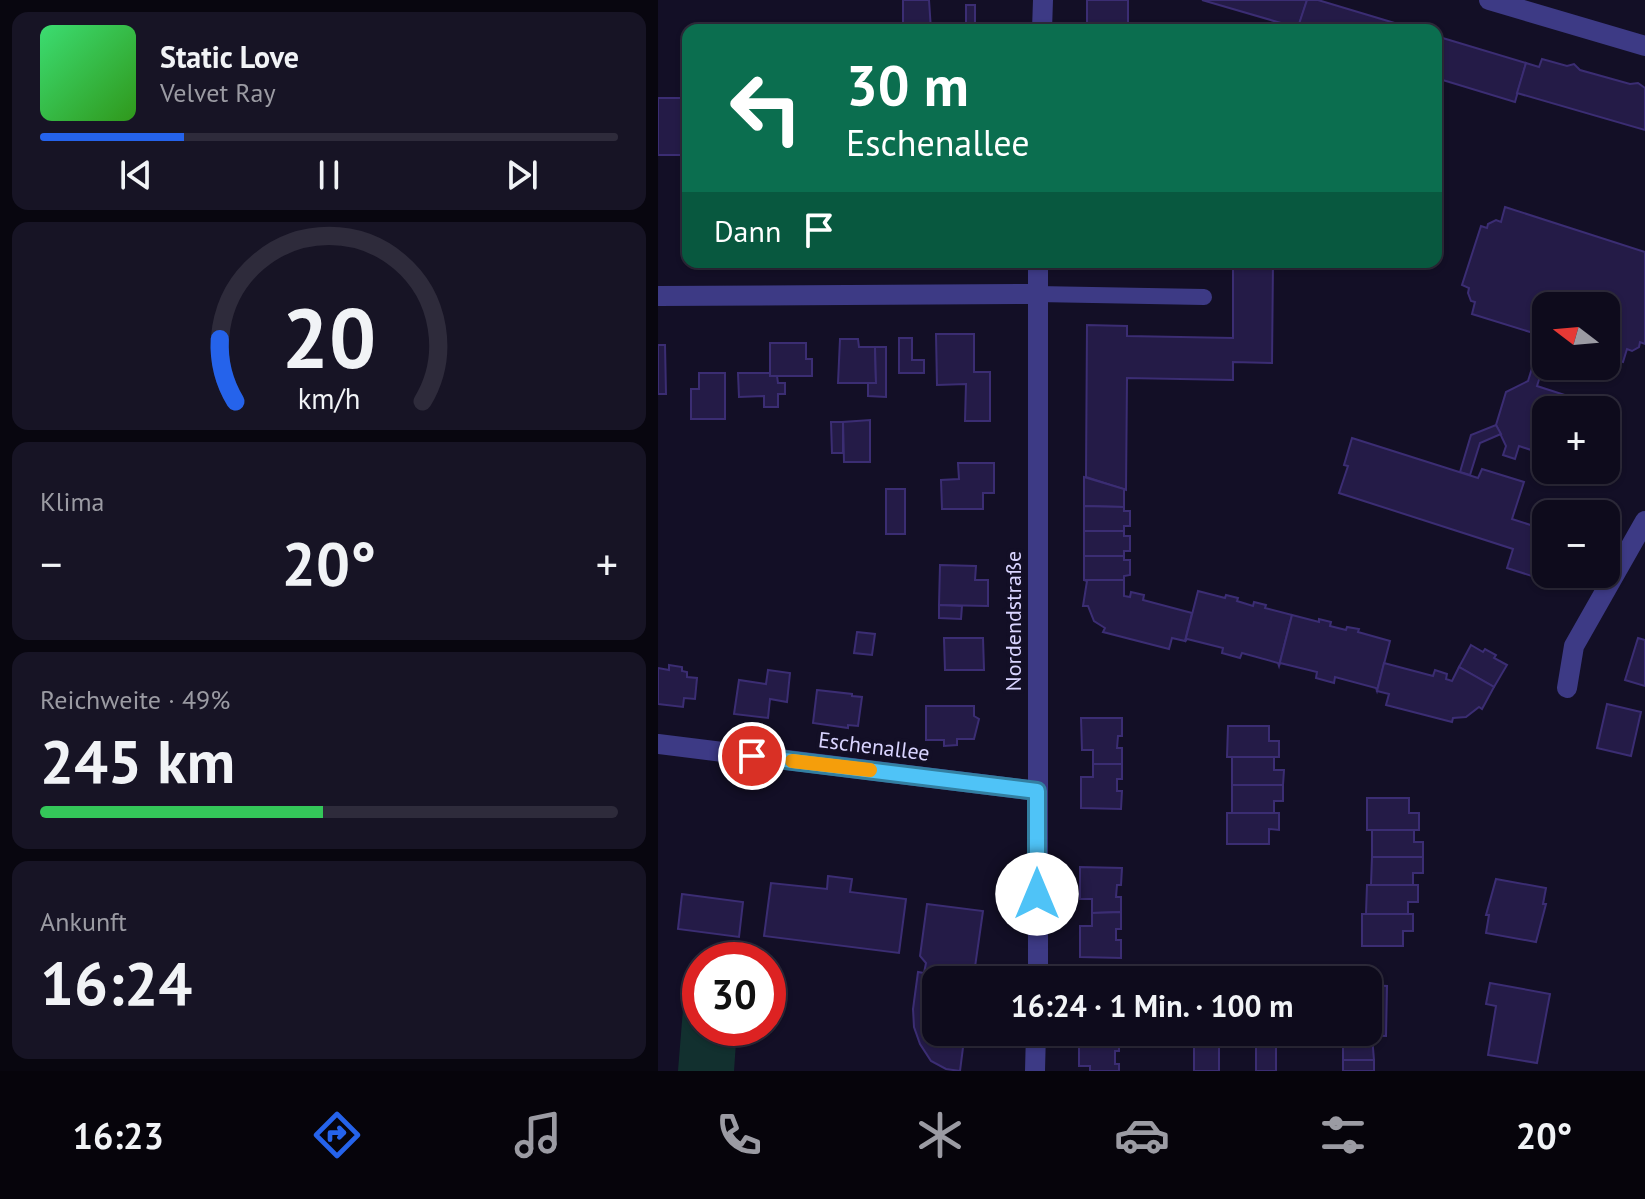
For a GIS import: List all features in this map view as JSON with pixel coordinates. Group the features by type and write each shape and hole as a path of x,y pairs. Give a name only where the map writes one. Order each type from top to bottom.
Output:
{"street":[{"path":"1042,24 1043,0"},
{"path":"1489,0 1645,46"},
{"name":"Nordendstraße","path":"1038,268 1038,966"},
{"path":"658,296 1037,294"},
{"path":"1567,688 1574,646 1645,521"},
{"name":"Eschenallee","path":"658,744 1037,791"},
{"path":"1035,1071 1036,1046"}],"lane":[{"path":"1037,294 1204,297"}],"green space":[{"path":"682,1022 682,1046 736,1046 734,1071 678,1071"}],"building":[{"path":"903,0 929,0 931,24 903,24"},
{"path":"1087,0 1128,0 1128,24 1087,24"},
{"path":"1202,0 1307,0 1299,24 1284,24"},
{"path":"1307,0 1318,0 1398,24 1299,24"},
{"path":"966,5 975,5 975,24 966,24"},
{"path":"1442,38 1526,63 1515,102 1442,80"},
{"path":"1542,59 1567,66 1574,64 1580,70 1630,84 1638,83 1645,88 1645,130 1517,93 1526,63 1539,67"},
{"path":"658,98 682,98 682,155 658,155"},
{"path":"1505,207 1645,252 1645,344 1640,342 1639,347 1632,351 1627,349 1623,362 1620,361 1620,292 1532,292 1532,333 1472,314 1475,302 1471,301 1469,288 1462,285 1481,226 1487,228 1496,220 1501,222"},
{"path":"1233,268 1273,268 1272,363 1233,362 1233,380 1127,378 1126,490 1086,477 1087,325 1127,326 1127,336 1233,338"},
{"path":"936,334 974,334 974,372 990,372 990,421 965,421 966,384 937,385"},
{"path":"899,338 912,338 912,360 924,360 924,373 899,373"},
{"path":"840,339 858,339 859,347 875,347 876,383 838,383"},
{"path":"770,343 806,343 806,359 812,359 812,376 770,376"},
{"path":"658,345 665,345 666,394 658,394"},
{"path":"875,347 886,347 886,397 868,396 868,383 876,383"},
{"path":"1532,368 1532,380 1539,380 1537,386 1565,396 1532,396 1532,450 1519,446 1515,459 1503,455 1506,446 1496,425 1506,392 1528,381"},
{"path":"699,373 725,373 725,419 691,419 691,389 699,389"},
{"path":"738,373 770,373 770,376 777,376 778,383 785,383 785,394 778,394 778,407 764,407 764,396 739,397"},
{"path":"870,420 870,462 844,462 843,422"},
{"path":"831,422 843,422 843,453 832,453"},
{"path":"1496,425 1501,434 1480,443 1470,475 1460,472 1471,435"},
{"path":"1352,438 1478,478 1482,469 1524,482 1512,519 1532,525 1532,576 1507,568 1513,549 1339,493 1348,466 1344,465"},
{"path":"958,463 994,463 994,493 983,493 983,509 942,509 941,480 959,479"},
{"path":"1084,477 1124,489 1124,507 1084,506"},
{"path":"886,489 905,489 905,534 886,534"},
{"path":"1084,506 1124,507 1124,511 1130,511 1130,526 1124,526 1124,531 1084,531"},
{"path":"1084,531 1124,531 1124,536 1130,536 1130,551 1124,551 1124,556 1084,556"},
{"path":"1084,556 1124,556 1124,560 1130,560 1130,575 1124,576 1124,580 1084,580"},
{"path":"940,565 976,566 975,580 988,580 988,606 939,605"},
{"path":"1084,580 1124,580 1124,596 1130,597 1131,592 1144,595 1143,600 1192,613 1185,641 1172,638 1169,649 1103,632 1105,628 1094,621 1088,606 1083,606 1087,581"},
{"path":"1198,591 1238,598 1237,601 1253,606 1254,602 1266,605 1265,608 1292,615 1279,666 1278,663 1242,653 1240,658 1222,653 1223,648 1187,639 1185,642"},
{"path":"939,605 962,606 961,619 939,618"},
{"path":"1292,615 1331,622 1330,626 1346,630 1347,627 1359,629 1358,632 1390,641 1377,691 1376,688 1335,677 1334,683 1316,678 1317,672 1280,663 1279,666"},
{"path":"857,632 875,634 872,655 854,653"},
{"path":"944,638 983,638 984,670 945,670"},
{"path":"1638,638 1645,640 1645,686 1625,680"},
{"path":"1471,645 1496,655 1494,658 1507,665 1494,687 1459,667"},
{"path":"1384,663 1433,676 1435,670 1447,674 1446,679 1452,681 1459,667 1494,687 1482,709 1479,707 1466,717 1453,718 1452,722 1386,705 1389,694 1377,691"},
{"path":"669,665 682,667 687,677 697,678 695,699 684,698 683,707 658,704 658,668 669,670"},
{"path":"768,670 790,673 787,702 770,699 768,718 734,714 739,680 766,684"},
{"path":"817,690 862,697 858,726 848,725 848,728 813,723"},
{"path":"1607,704 1641,712 1631,756 1597,748"},
{"path":"926,706 974,706 974,716 979,719 974,739 957,739 957,745 944,746 944,740 926,740"},
{"path":"1081,718 1122,718 1122,736 1118,736 1117,748 1122,748 1122,764 1093,764 1093,750 1082,750"},
{"path":"1228,726 1269,726 1269,741 1279,741 1279,757 1227,757"},
{"path":"1232,757 1274,757 1274,770 1284,770 1283,785 1232,785"},
{"path":"1093,764 1122,764 1122,779 1117,779 1117,791 1122,791 1121,809 1081,808 1081,777 1093,777"},
{"path":"1232,785 1283,785 1283,801 1274,801 1274,813 1232,813"},
{"path":"1367,798 1409,798 1409,813 1419,813 1419,830 1367,830"},
{"path":"1227,813 1279,813 1279,830 1269,829 1269,844 1227,844"},
{"path":"1372,830 1414,830 1414,842 1423,842 1423,857 1372,857"},
{"path":"1372,857 1423,857 1423,873 1413,873 1413,885 1371,885"},
{"path":"1080,867 1122,868 1121,885 1117,885 1116,897 1121,897 1121,912 1092,913 1092,899 1080,899"},
{"path":"828,876 852,879 850,892 906,899 899,953 764,936 771,883 827,889"},
{"path":"1496,879 1546,888 1543,904 1546,904 1536,942 1486,933 1489,915 1486,915"},
{"path":"1367,885 1418,885 1418,902 1408,902 1408,914 1366,914"},
{"path":"682,894 743,902 739,937 678,929"},
{"path":"927,904 983,911 975,966 925,966 920,956"},
{"path":"1121,912 1121,929 1116,929 1116,940 1121,940 1121,958 1080,957 1080,926 1092,926 1092,913"},
{"path":"1362,914 1413,914 1413,931 1403,931 1403,946 1362,946"},
{"path":"918,972 922,973 922,1046 963,1046 960,1071 946,1069 931,1061 920,1044 914,1027 913,1009"},
{"path":"1490,983 1550,994 1537,1063 1488,1055 1496,1006 1486,1004"},
{"path":"1382,986 1387,986 1386,1036 1382,1036"},
{"path":"1079,1046 1119,1046 1119,1051 1115,1051 1115,1064 1119,1064 1119,1071 1090,1071 1090,1066 1079,1066"},
{"path":"1194,1046 1219,1046 1219,1071 1194,1071"},
{"path":"1256,1046 1276,1046 1276,1071 1256,1071"},
{"path":"1343,1046 1373,1046 1374,1060 1343,1060"},
{"path":"1343,1060 1374,1060 1374,1071 1343,1071"}],"slow traffic":[{"path":"792,761 870,770"}],"route":[{"path":"752,756 1037,791 1037,894"}]}
